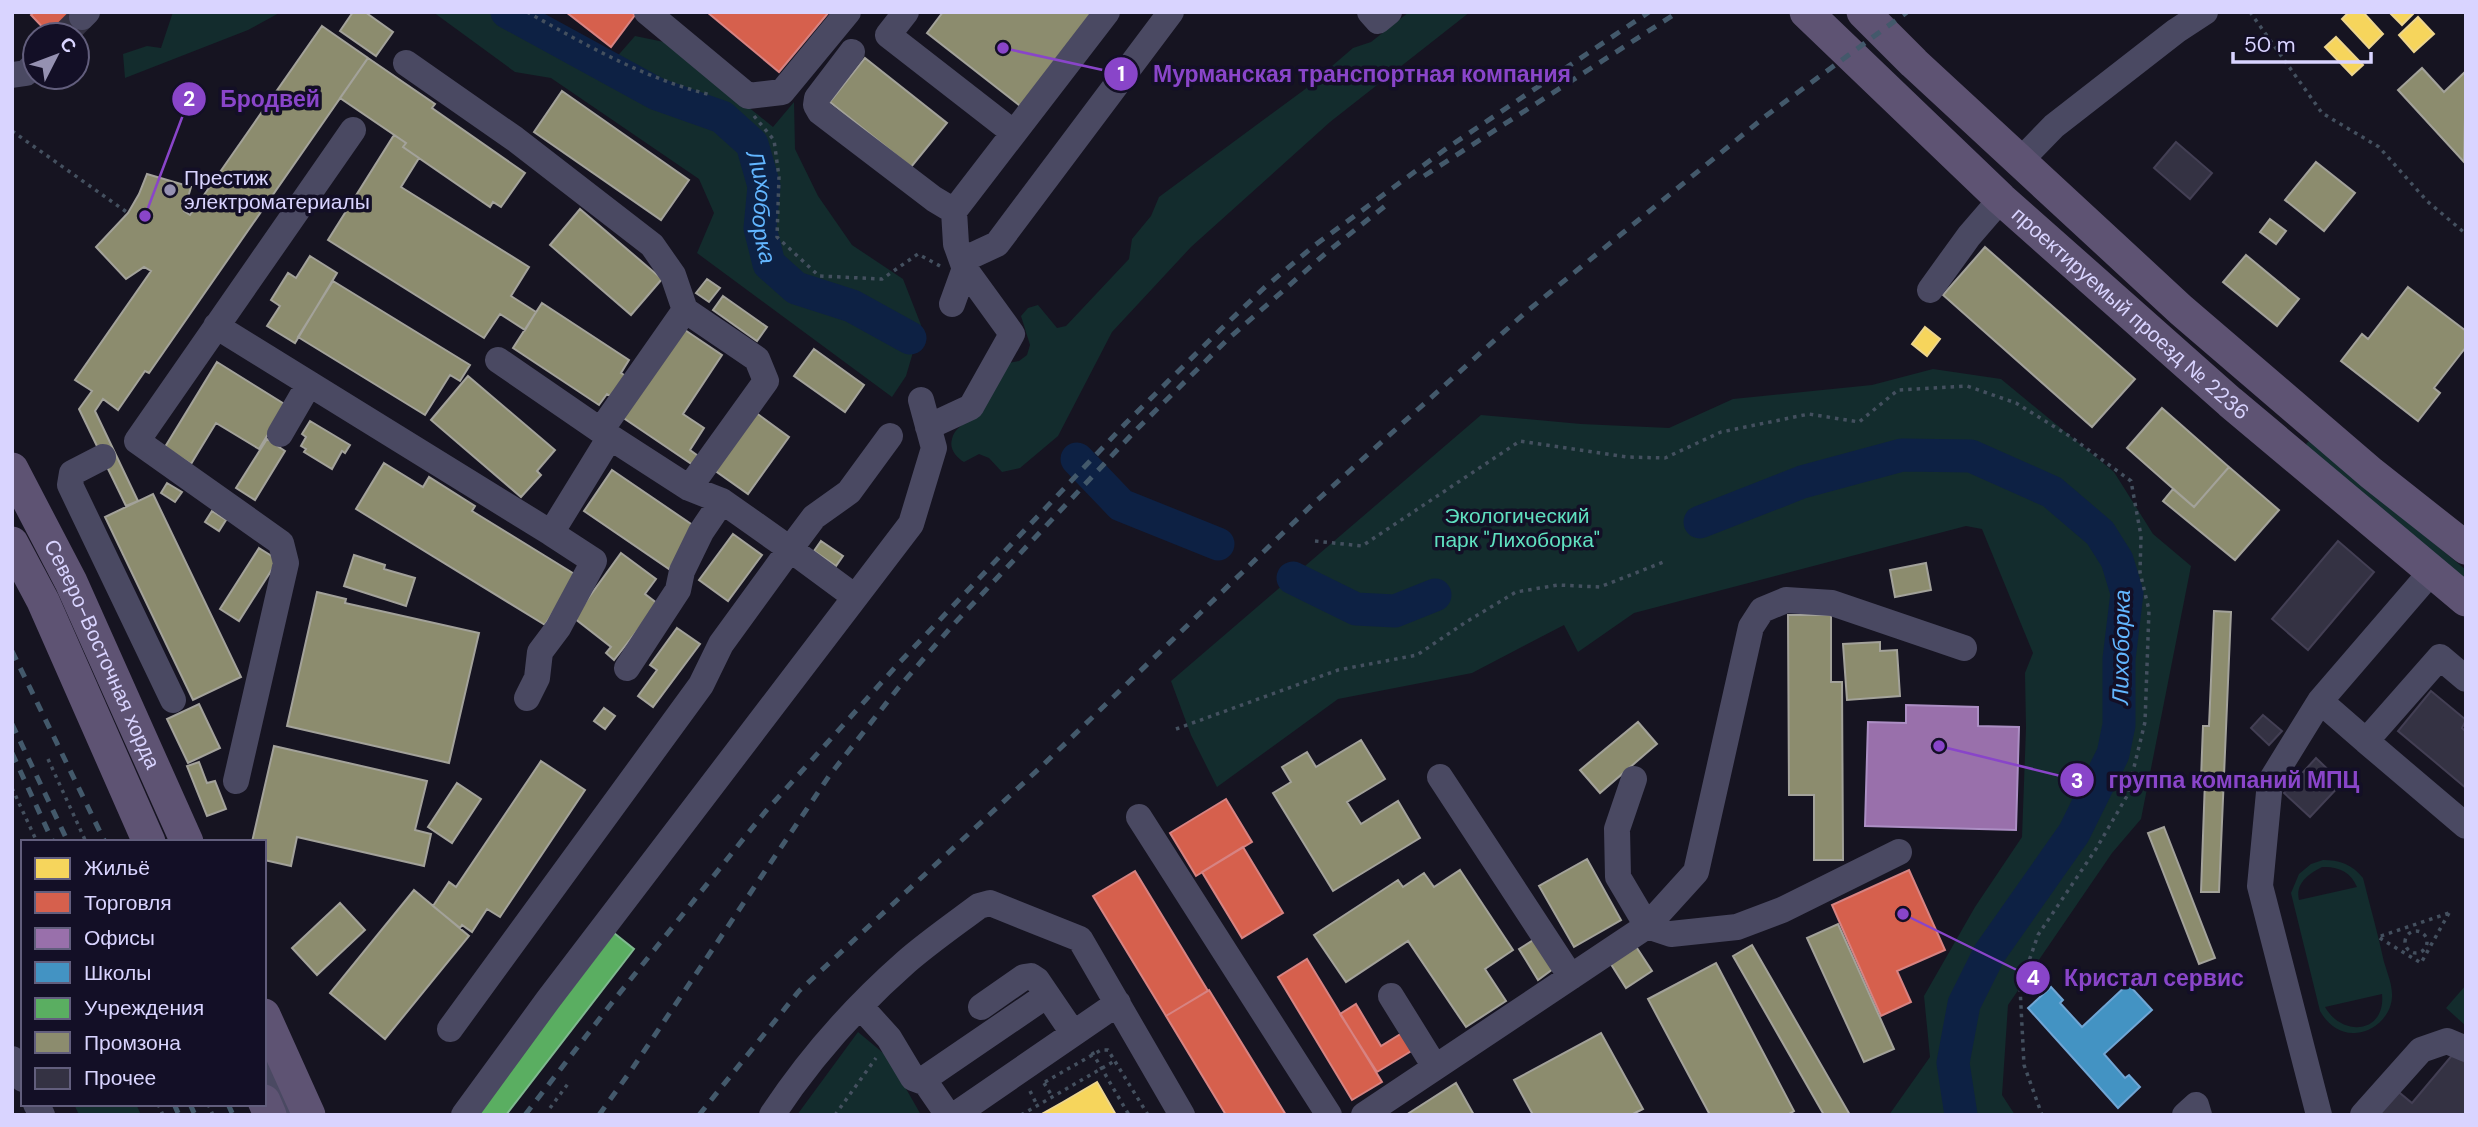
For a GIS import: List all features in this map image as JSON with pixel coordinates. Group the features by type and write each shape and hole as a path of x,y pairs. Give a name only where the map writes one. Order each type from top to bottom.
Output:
{"main road":[{"name":"проектируемый проезд № 2236","path":"1806,12 2001,198 2230,402 2466,600"},
{"name":"проектируемый проезд № 2236","path":"1863,12 1914,63 2181,310 2371,473 2466,548"},
{"name":"Северо-Восточная хорда","path":"12,468 71,582 186,840"},
{"name":"Северо-Восточная хорда","path":"12,542 43,601 148,840"},
{"path":"266,1019 309,1115"}],"street":[{"path":"647,12 748,96 782,92 848,12"},
{"path":"905,12 888,35 1014,133"},
{"path":"928,427 971,407 1012,334 965,269 956,244 954,211 1107,12"},
{"path":"952,304 969,257 997,244 1171,12"},
{"path":"1370,12 1378,22 1389,12"},
{"path":"2021,160 2054,126 2176,31 2205,12"},
{"path":"852,52 817,97 816,105 820,112 934,199 954,211"},
{"path":"406,63 515,139 652,245 673,275 685,310 757,359 766,381 689,488"},
{"path":"173,700 71,485 72,473 118,450 216,327 353,130"},
{"path":"1930,290 1969,236 2001,198"},
{"path":"551,533 606,433 685,310"},
{"path":"216,327 594,561 558,628 540,652 537,678 527,698"},
{"path":"498,360 689,488 722,501 855,597"},
{"path":"280,434 309,384"},
{"path":"464,1115 548,1000 911,524 934,448 921,400"},
{"path":"450,1029 701,685 721,644 790,548 814,517 849,492 890,436"},
{"path":"118,450 281,543 286,564 236,781"},
{"path":"12,499 58,592 168,840"},
{"path":"627,668 678,590 682,570 701,532 722,501"},
{"path":"2319,1115 2260,886 2270,782 2320,701 2432,571"},
{"path":"1363,1115 1647,926 1696,872 1751,627 1762,610 1786,600 1832,603 1964,648"},
{"path":"2366,741 2440,657 2466,679"},
{"path":"2320,701 2466,826"},
{"path":"1440,778 1572,977"},
{"path":"1634,779 1617,829 1618,877 1647,926 1671,934 1737,927 1782,910 1899,852"},
{"path":"1139,817 1329,1115"},
{"path":"772,1115 789,1089 860,1006 907,961 979,906 990,903 1080,939 1182,1115"},
{"path":"981,1007 1028,976 1037,980 1076,1031"},
{"path":"860,1006 889,1038 913,1078 918,1081 924,1080 1047,995"},
{"path":"1391,996 1435,1067"},
{"path":"955,1115 1118,1003"},
{"path":"2363,1115 2421,1050 2447,1041 2466,1049"},
{"path":"12,1059 21,1076"},
{"path":"266,1061 290,1115"},
{"path":"924,1080 948,1115"},
{"path":"2185,1115 2196,1105 2199,1115"}],"path":[{"path":"527,12 614,61 676,86 716,96"},
{"path":"2250,12 2322,113 2379,147 2427,201 2466,234"},
{"path":"751,112 774,140 779,177 777,237 819,276 882,279 918,254 948,271 965,269"},
{"path":"12,131 128,213"},
{"path":"1176,729 1338,670 1417,655 1516,592 1558,585 1600,587 1666,561"},
{"path":"48,759 85,840"},
{"path":"12,788 36,840"},
{"path":"2449,913 2421,963 2409,953 2378,937 2449,913"},
{"path":"2409,953 2405,939 2414,931 2425,936 2427,949"},
{"path":"2409,953 2427,949"},
{"path":"1076,1031 1094,1054 1129,1115"},
{"path":"1038,1105 1030,1091 1094,1054 1108,1049 1148,1115"},
{"path":"835,1115 878,1055"},
{"path":"1021,1115 1116,1060"},
{"path":"550,1108 570,1081"},
{"path":"1044,1083 1052,1097"}],"green space":[{"path":"173,12 281,12 248,30 125,78 123,54 147,46 161,48"},
{"path":"433,12 541,12 614,60 635,36 669,43 773,127 794,102 795,149 818,196 852,245 903,279 921,325 906,376 892,397 697,253 714,213 699,179 551,78 515,72"},
{"path":"1409,12 1470,12 1330,122 1191,247 1112,332 1058,436 1020,468 1002,472 989,458 979,454 964,462 958,458 951,446 955,432 975,412 1008,363 1019,361 1027,355 1030,345 1021,316 1028,308 1038,305 1057,328 1066,326 1129,259 1132,239 1151,216 1159,197 1304,90 1353,48 1371,42"},
{"name":"Экологический парк \"Лихоборка\"","path":"1933,369 2001,379 2114,472 2153,534 2191,566 2141,819 2112,853 2008,1005 2002,1095 2015,1115 1889,1115 1930,1057 1924,996 1975,907 2022,837 2025,673 2033,653 1982,529 1966,526 1634,613 1578,652 1564,625 1472,673 1338,699 1217,787 1191,735 1171,681 1481,415 1669,428 1733,399 1872,385"},
{"path":"2310,440 2466,570 2466,581 2308,448 2306,444"},
{"path":"2323,860 2340,862 2350,866 2363,878 2390,982 2392,1001 2381,1021 2362,1032 2349,1033 2339,1030 2326,1020 2320,1011 2291,893 2299,874 2311,864","holes":["2322,867 2343,871 2357,887 2299,900 2301,884","2382,994 2377,1017 2362,1027 2342,1024 2325,1007"]},
{"path":"2466,985 2466,1026 2446,1008"},
{"path":"858,1032 888,1057 921,1115 797,1115"},
{"path":"75,1106 137,1106 141,1115 79,1115"}],"building: Жильё":[{"path":"2349,12 2363,12 2383,34 2369,48 2342,19"},
{"path":"2389,12 2415,12 2402,25"},
{"path":"2418,17 2434,34 2414,52 2399,35"},
{"path":"2336,37 2363,65 2352,75 2325,47"},
{"path":"1925,327 1940,339 1927,356 1912,344"},
{"path":"1097,1082 1116,1115 1040,1115 1063,1102"}],"building: Торговля":[{"path":"34,12 78,12 87,21 37,21 31,15"},
{"path":"566,12 631,12 635,15 611,47"},
{"path":"707,12 829,12 779,72"},
{"path":"1226,799 1252,842 1196,876 1170,833"},
{"path":"1243,847 1283,913 1242,938 1202,872"},
{"path":"1909,870 1945,950 1897,971 1911,1002 1881,1016 1832,905"},
{"path":"1135,871 1208,991 1166,1016 1093,896"},
{"path":"1307,959 1382,1082 1352,1100 1278,977"},
{"path":"1209,990 1286,1115 1226,1115 1166,1016"},
{"path":"1356,1004 1381,1046 1402,1033 1413,1050 1377,1072 1340,1014"}],"building: Офисы":[{"path":"1906,705 1978,707 1978,726 2019,727 2016,830 1865,826 1868,722 1906,723"}],"building: Школы":[{"path":"2128,984 2152,1010 2104,1054 2125,1078 2129,1075 2140,1087 2118,1108 2028,1008 2051,987 2063,1000 2060,1003 2082,1027"}],"building: Учреждения":[{"path":"614,933 634,949 506,1115 474,1115"}],"building: Промзона":[{"path":"353,12 365,12 393,32 376,56 340,31"},
{"path":"943,12 1099,12 1024,109 927,33"},
{"path":"322,26 368,58 149,373 145,371 118,410 103,399 95,411 138,501 126,506 79,409 92,391 75,380 151,271 144,267 126,279 96,247 128,213 147,174 191,187 184,211 190,215"},
{"path":"368,58 435,104 432,108 525,173 501,207 493,202 490,207 403,147 406,143 340,98"},
{"path":"865,58 947,123 911,167 830,102"},
{"path":"2422,68 2444,92 2466,71 2464,162 2398,90"},
{"path":"562,91 689,180 661,220 534,132"},
{"path":"394,135 406,143 403,147 419,158 401,187 529,267 511,296 536,312 525,330 500,314 484,338 328,240"},
{"path":"2316,162 2355,193 2324,231 2285,200"},
{"path":"580,209 662,279 631,315 550,245"},
{"path":"2270,219 2286,231 2276,244 2260,232"},
{"path":"1985,247 2135,379 2092,427 1943,295"},
{"path":"2246,255 2299,299 2277,326 2223,282"},
{"path":"310,256 337,273 295,343 267,326 280,306 271,300 288,273 296,278"},
{"path":"707,279 720,288 709,302 696,293"},
{"path":"333,281 470,365 460,381 450,375 425,415 298,337"},
{"path":"2408,287 2466,331 2466,347 2434,388 2440,393 2418,421 2341,361 2362,334 2368,339"},
{"path":"723,296 767,327 757,341 713,310"},
{"path":"542,303 629,360 621,373 629,378 615,399 607,394 599,405 513,348"},
{"path":"682,328 722,355 683,414 704,428 690,450 701,458 696,467 622,417"},
{"path":"814,349 864,385 845,412 794,376"},
{"path":"217,362 286,405 259,449 216,423 191,464 165,447"},
{"path":"468,376 555,450 537,471 541,475 521,497 431,420"},
{"path":"2162,408 2229,467 2194,507 2127,448"},
{"path":"755,412 789,437 748,494 714,470"},
{"path":"310,421 350,445 345,453 342,451 332,469 304,452 306,449 301,446 306,437 302,434"},
{"path":"267,439 285,451 255,500 236,488"},
{"path":"384,463 423,487 429,477 475,506 472,511 576,575 545,625 356,509"},
{"path":"2229,467 2279,510 2235,560 2163,501 2173,489 2194,507"},
{"path":"612,470 697,528 669,569 584,511"},
{"path":"167,483 182,492 175,502 161,493"},
{"path":"153,494 241,677 193,700 105,517"},
{"path":"212,511 226,520 219,531 205,522"},
{"path":"733,534 762,555 728,601 699,580"},
{"path":"821,541 843,556 836,566 814,551"},
{"path":"259,548 278,560 239,621 220,609"},
{"path":"621,553 656,579 645,594 658,604 614,660 606,653 611,647 574,618"},
{"path":"354,555 385,565 384,569 415,578 406,606 344,586"},
{"path":"1926,563 1931,590 1895,597 1890,570"},
{"path":"317,592 346,599 345,603 479,633 449,763 287,726"},
{"path":"2214,611 2231,612 2219,892 2201,892 2205,780 2201,779 2203,726 2209,726"},
{"path":"1788,615 1831,615 1831,682 1842,682 1843,860 1814,860 1814,795 1789,795"},
{"path":"677,628 700,644 653,707 638,696 657,670 650,665"},
{"path":"1880,642 1880,651 1897,650 1900,696 1847,700 1843,644"},
{"path":"199,704 220,748 188,763 167,719"},
{"path":"604,708 615,716 605,729 594,721"},
{"path":"1638,722 1657,744 1600,793 1580,770"},
{"path":"1361,740 1385,779 1347,802 1361,824 1398,801 1420,838 1333,891 1273,793 1291,782 1282,767 1307,752 1316,767"},
{"path":"274,746 427,781 415,830 431,834 424,866 297,837 291,866 266,860 266,840 252,840"},
{"path":"541,761 585,790 500,917 487,909 472,932 462,925 460,928 433,906 449,882 456,887"},
{"path":"199,762 207,783 215,781 226,809 207,816 187,766"},
{"path":"457,783 481,799 452,843 428,827"},
{"path":"2164,827 2215,958 2199,964 2148,833"},
{"path":"1587,859 1621,920 1574,947 1539,886"},
{"path":"1460,870 1513,950 1485,969 1506,1001 1466,1027 1408,941 1346,982 1314,935 1398,880 1403,887 1424,873 1434,887"},
{"path":"414,890 469,936 385,1039 330,993"},
{"path":"340,903 365,930 317,975 292,948"},
{"path":"1838,924 1894,1049 1864,1062 1807,938"},
{"path":"1535,939 1553,969 1538,980 1519,949"},
{"path":"1635,945 1652,971 1626,988 1609,961"},
{"path":"1752,945 1850,1115 1824,1115 1733,956"},
{"path":"1716,963 1794,1111 1787,1115 1710,1115 1648,999"},
{"path":"1601,1033 1643,1109 1631,1115 1533,1115 1514,1080"},
{"path":"1456,1083 1474,1115 1406,1115"}],"building: Прочее":[{"path":"2176,142 2212,173 2190,199 2154,168"},
{"path":"2338,541 2374,572 2308,650 2272,619"},
{"path":"2431,691 2466,720 2462,728 2466,732 2466,788 2398,731"},
{"path":"2263,715 2282,731 2269,745 2251,728"},
{"path":"2316,758 2342,783 2310,817 2284,793"},
{"path":"2454,1053 2466,1063 2466,1115 2373,1115 2395,1089 2412,1103"}],"waterway":[{"name":"Лихоборка","path":"507,12 657,94 722,117 752,144 764,186 760,228 769,264 796,288 852,306 910,338"},
{"name":"Лихоборка","path":"1700,522 1802,482 1902,455 1971,456 2052,492 2100,533 2117,560 2127,593 2119,659 2119,725 2113,754 2074,833 1989,954 1964,1004 1953,1063 1961,1115"},
{"name":"Лихоборка","path":"1077,459 1121,505 1218,544"},
{"name":"Лихоборка","path":"1293,578 1356,609 1395,611 1435,595"}],"tunnel":[{"path":"78,21 82,17"}],"railway":[{"path":"525,1115 765,812 899,663 1126,423 1221,329 1315,245 1447,148 1649,12"},
{"path":"1424,176 1678,12"},
{"path":"699,1115 799,991 1043,765 1314,503 1526,312 1767,115 1907,12"},
{"path":"599,1115 829,776 899,687 952,626 1135,431 1227,340 1326,253 1390,202"},
{"path":"12,651 104,840"},
{"path":"12,724 67,840"},
{"path":"12,753 52,840"},
{"path":"175,1106 179,1115"},
{"path":"191,1106 195,1115"},
{"path":"229,1106 233,1115"}],"place":[{"name":"Мурманская транспортная компания","path":"1003,48"},
{"name":"Престиж электроматериалы","path":"170,190"},
{"name":"Бродвей","path":"145,216"},
{"name":"группа компаний МПЦ","path":"1939,746"},
{"name":"Кристал сервис","path":"1903,914"}]}
